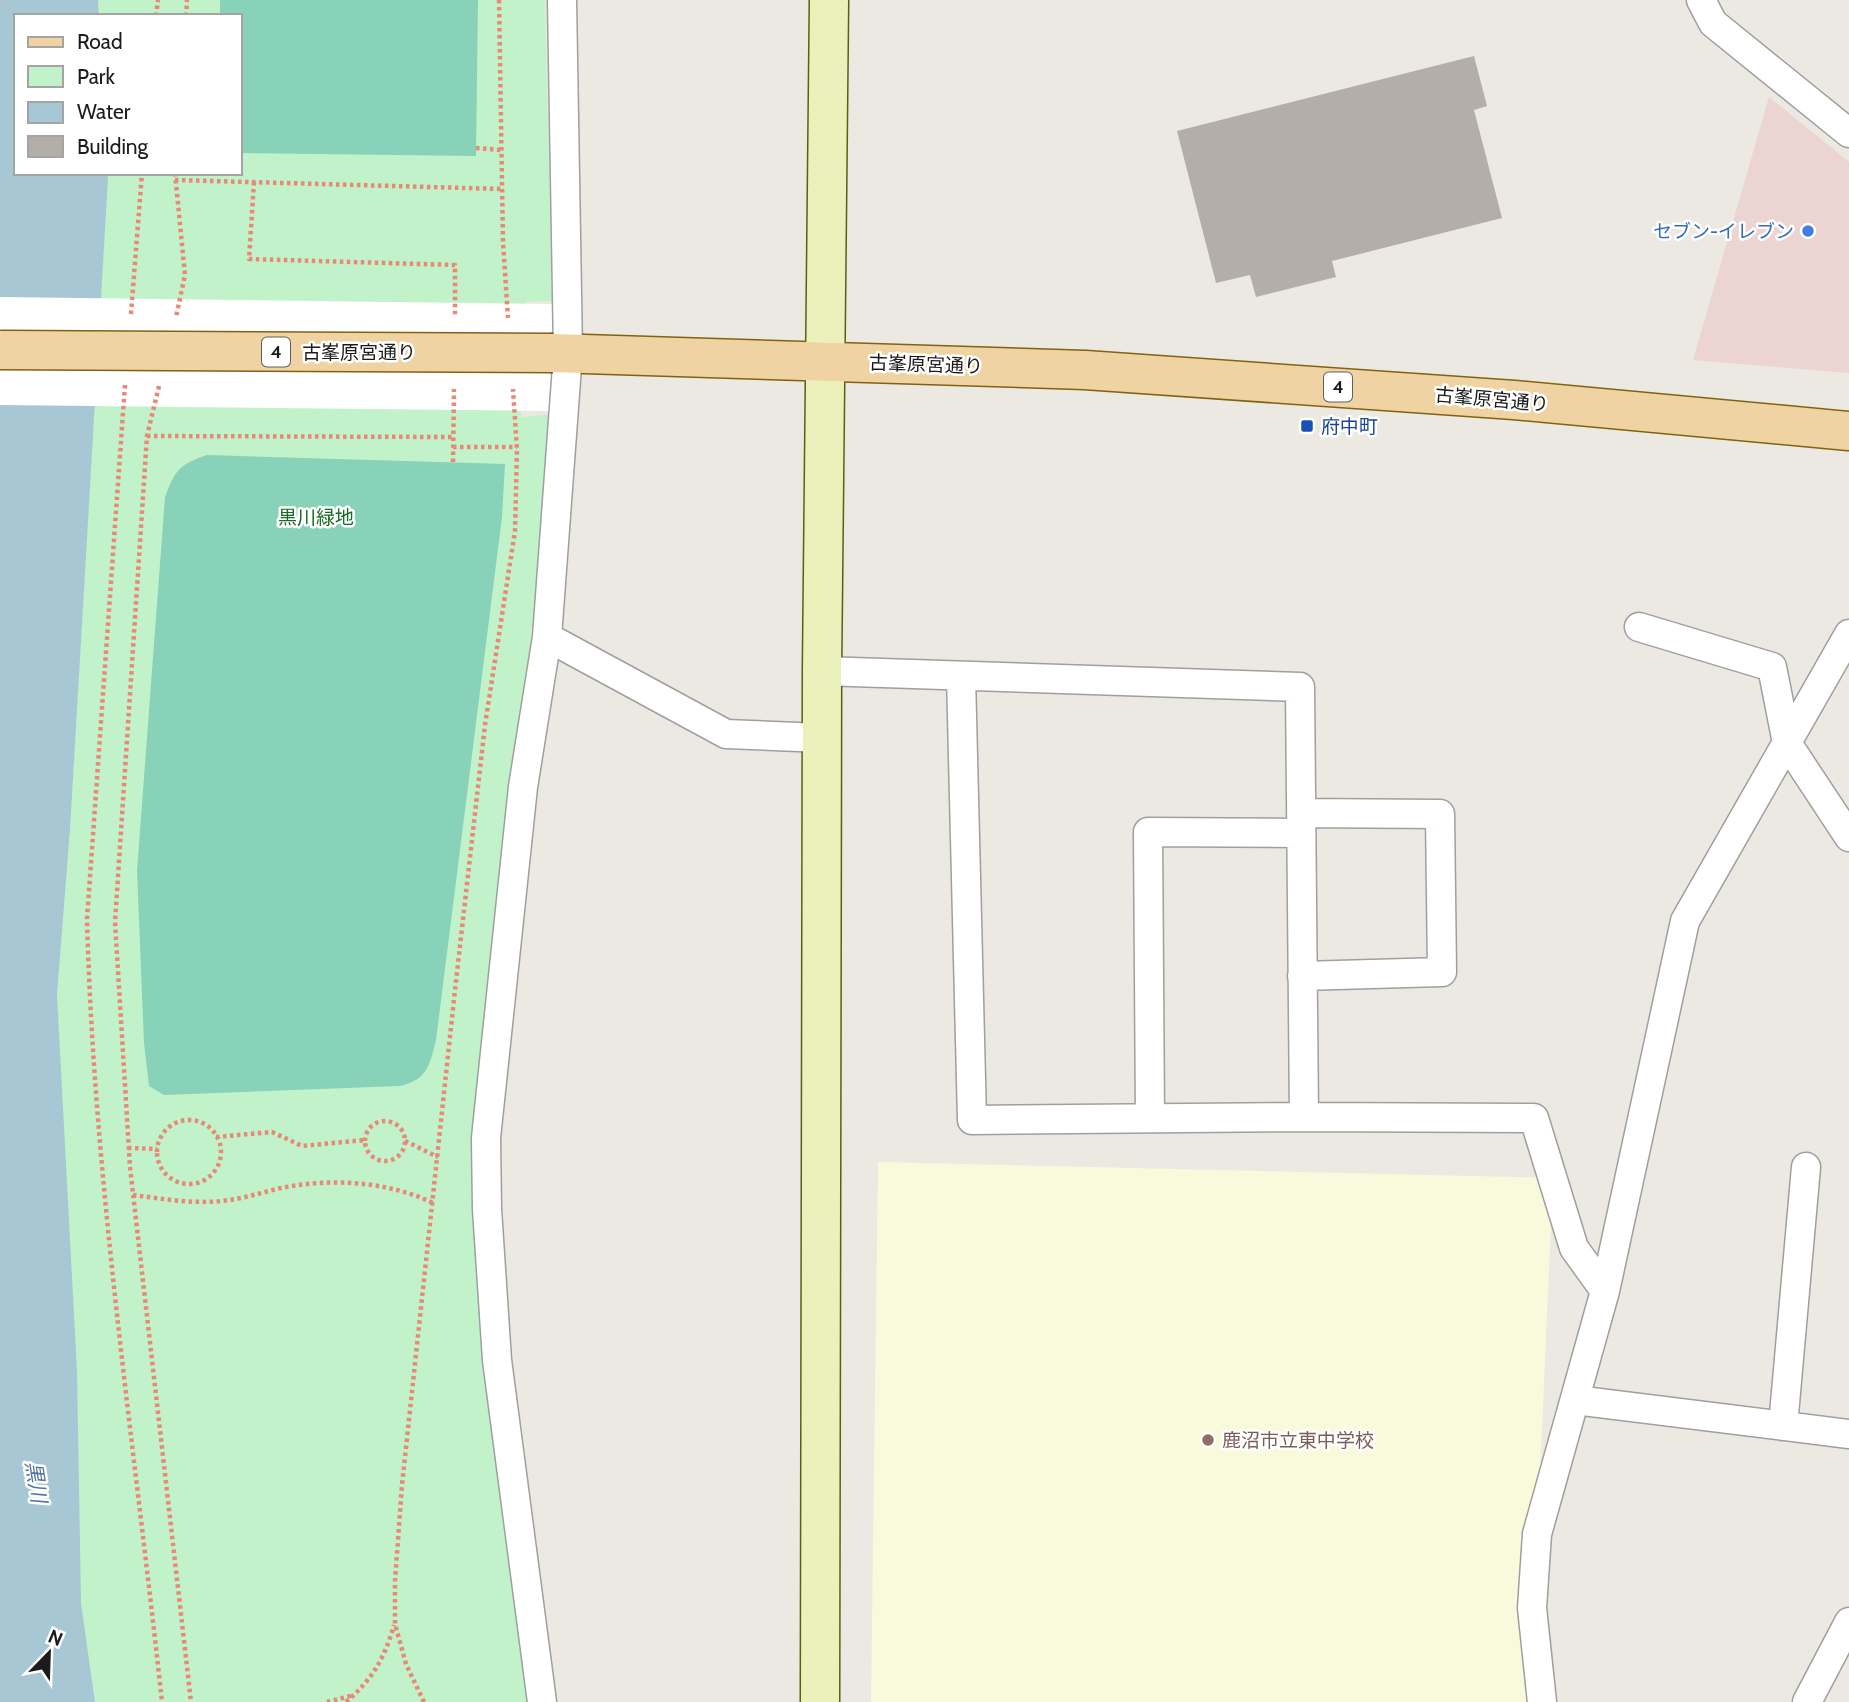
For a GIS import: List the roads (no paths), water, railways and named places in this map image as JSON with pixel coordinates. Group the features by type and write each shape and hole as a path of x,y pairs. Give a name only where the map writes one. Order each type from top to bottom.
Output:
{"main road":[{"name":"古峯原宮通り","path":"0,350 561,353 1085,370 1310,384 1849,430"}],"street":[{"path":"542,1702 497,1360 487,1209 486,1138 523,787 547,637 561,353 562,0"},
{"path":"820,1702 822,671 829,0"},
{"path":"1701,0 1713,23 1849,133"},
{"path":"1639,627 1772,667 1787,743 1849,837"},
{"path":"1542,1702 1532,1608 1537,1534 1605,1291 1685,921 1849,634"},
{"path":"547,637 726,734 822,738"},
{"path":"822,671 1300,687 1304,1117"},
{"path":"961,676 972,1120 1534,1118 1574,1248 1605,1291"},
{"path":"1150,1118 1148,832 1440,814 1442,972 1302,976"},
{"path":"1783,1426 1805,1167"},
{"path":"1575,1400 1849,1434"},
{"path":"1807,1702 1849,1622"}],"water":[{"name":"黒川","path":"0,0 98,0 99,14 14,14 14,175 107,175 108,178 70,830 57,995 77,1371 81,1603 95,1702 0,1702"}],"place":[{"name":"セブン-イレブン","path":"1808,231"},
{"name":"府中町","path":"1307,426"},
{"name":"鹿沼市立東中学校","path":"1208,1440"}],"park label":[{"name":"黒川緑地","path":"316,517"}]}
